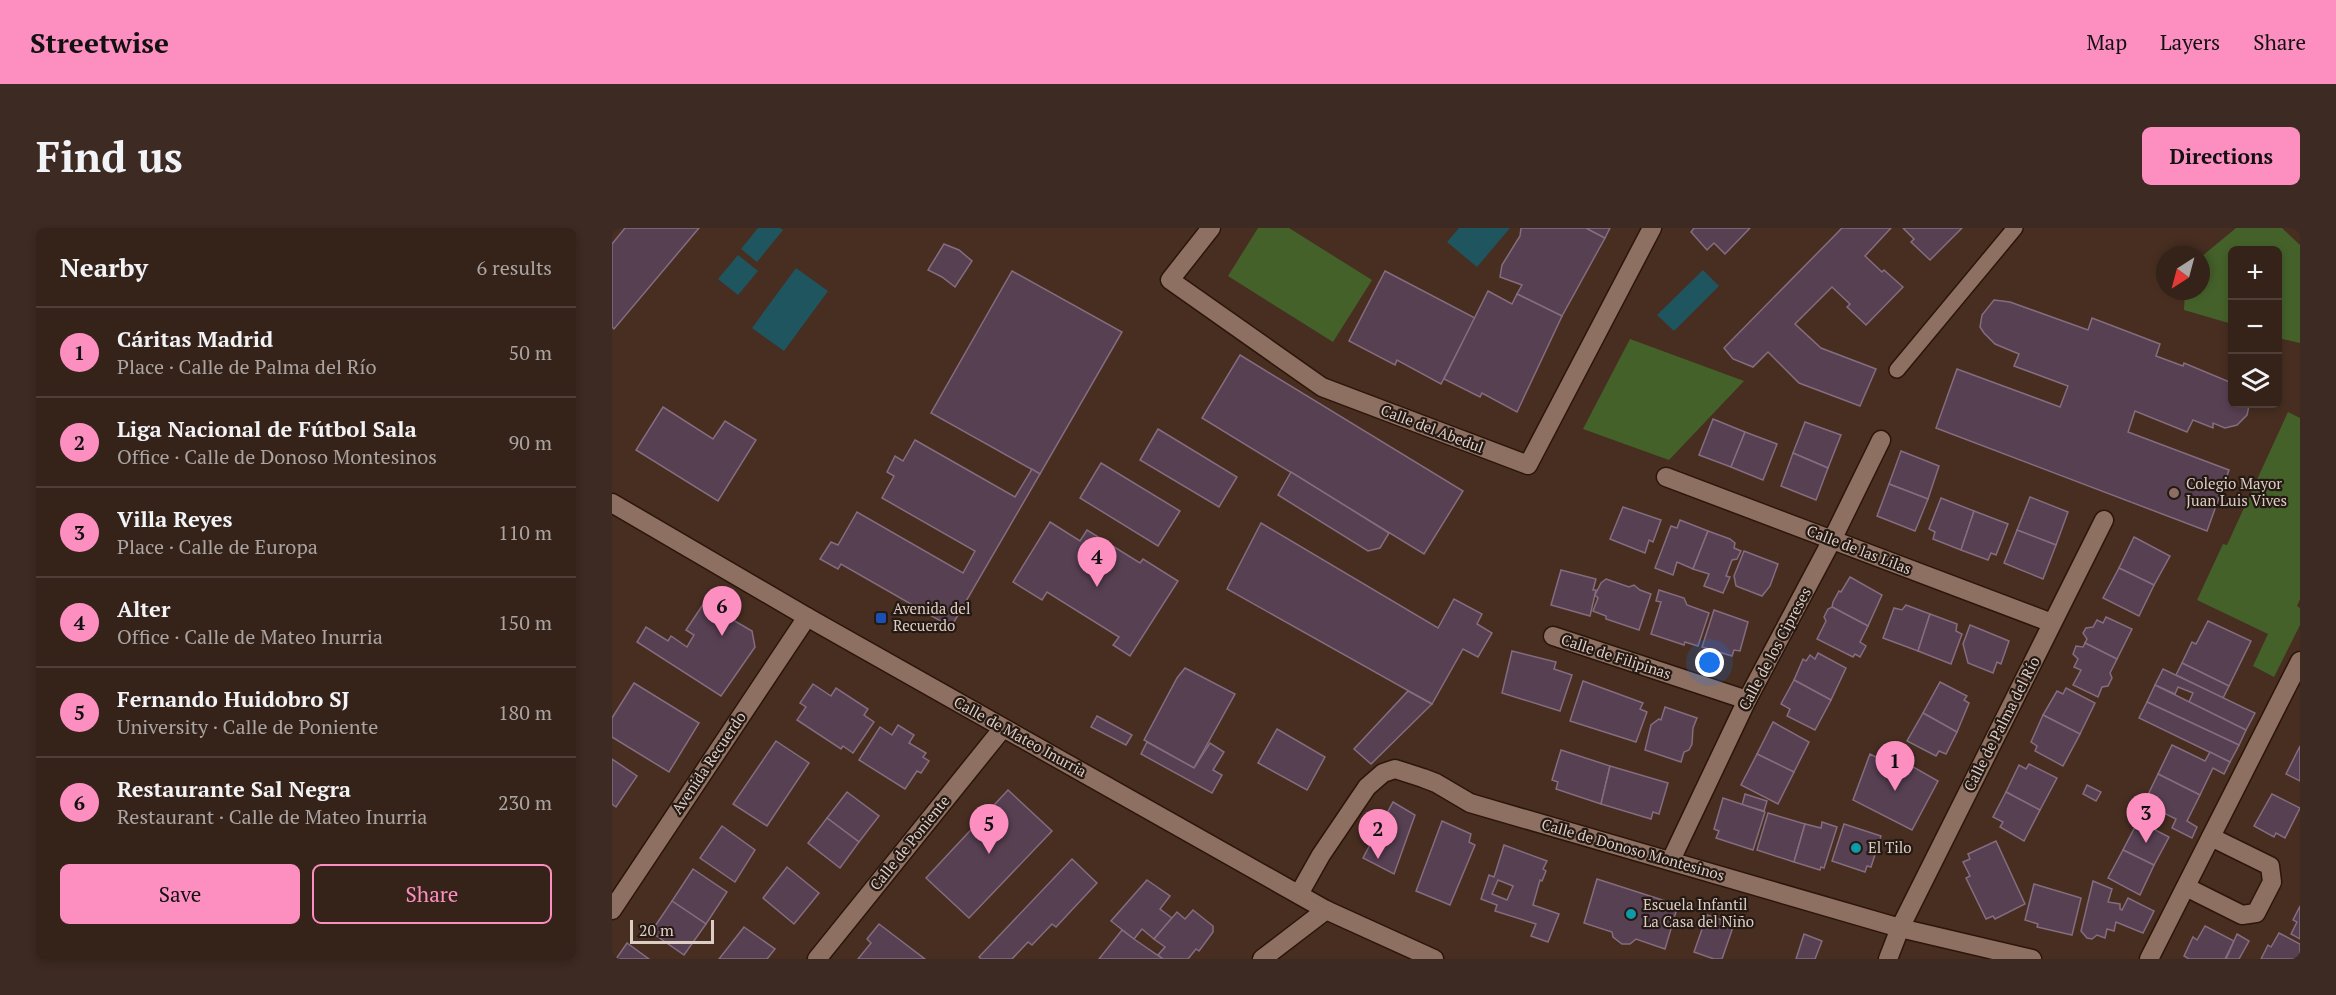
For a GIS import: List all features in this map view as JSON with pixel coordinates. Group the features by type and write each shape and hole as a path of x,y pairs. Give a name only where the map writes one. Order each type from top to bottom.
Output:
{"street":[{"name":"Calle del Abedul","path":"1211,228 1170,280 1322,387 1528,465 1652,228"},
{"name":"Calle de los Cipreses","path":"1671,860 1747,700 1833,540 1881,440"},
{"name":"Calle de las Lilas","path":"1666,477 2052,622"},
{"name":"Calle de Mateo Inurria","path":"612,503 807,617 1326,910 1434,959"},
{"name":"Calle de Palma del Río","path":"1888,959 1900,927 2104,520"},
{"name":"Avenida Recuerdo","path":"612,910 807,617"},
{"name":"Calle de Filipinas","path":"1553,636 1747,700"},
{"path":"2149,959 2300,661"},
{"name":"Calle de Poniente","path":"817,959 1003,728"},
{"name":"Calle de Donoso Montesinos","path":"1299,894 1321,855 1367,787 1377,777 1395,769 1436,783 1470,803 1900,927 2032,959"},
{"path":"2186,887 2242,915 2256,913 2272,882 2270,866 2211,837"},
{"path":"1262,959 1326,910"}],"lane":[{"path":"1897,370 2015,228"}],"green space":[{"path":"1258,228 1289,228 1372,280 1333,342 1228,276"},
{"path":"2236,228 2282,228 2300,245 2300,343 2282,339 2282,246 2228,246 2228,323 2184,310 2185,300 2210,300 2210,250"},
{"path":"1630,339 1744,381 1669,460 1583,429"},
{"path":"2288,412 2300,418 2300,599 2297,606 2300,608 2300,625 2274,677 2253,666 2268,634 2197,600 2223,544 2227,545"}],"water":[{"path":"758,228 783,230 757,262 741,249"},
{"path":"1459,228 1510,228 1477,267 1447,242"},
{"path":"738,255 758,271 738,295 718,279"},
{"path":"796,268 828,291 784,351 752,328"},
{"path":"1703,270 1719,286 1674,331 1657,315"}],"building":[{"path":"625,228 699,228 614,329 612,327 612,244"},
{"path":"1521,228 1586,228 1605,238 1562,316 1517,294 1522,285 1500,277 1502,265 1520,236"},
{"path":"1586,228 1610,228 1605,238"},
{"path":"1694,228 1750,228 1725,254 1714,243 1707,250 1691,232"},
{"path":"1842,228 1891,228 1865,256 1903,287 1866,325 1847,307 1850,304 1832,287 1795,324 1821,348 1876,369 1860,406 1799,383 1768,352 1753,367 1733,359 1724,348"},
{"path":"1903,228 1962,228 1930,260 1911,242 1914,239"},
{"path":"944,244 959,250 972,261 955,287 928,270"},
{"path":"1012,271 1122,332 1040,474 931,413"},
{"path":"1385,271 1475,318 1441,384 1397,360 1395,365 1349,341"},
{"path":"1488,291 1512,304 1517,294 1562,316 1517,412 1482,393 1480,397 1444,379"},
{"path":"1994,300 2010,302 2088,330 2092,318 2160,344 2156,356 2183,366 2184,363 2228,381 2228,408 2248,408 2247,415 2237,425 2225,428 2213,423 2213,428 2193,420 2187,432 2135,411 2128,432 2229,470 2207,531 1936,428 1957,369 2060,407 2068,386 2014,366 2019,354 1995,344 1984,333 1980,327 1982,315"},
{"path":"1240,355 1463,491 1424,554 1202,418"},
{"path":"663,407 713,439 725,421 756,440 718,501 636,450"},
{"path":"1713,419 1745,432 1731,467 1699,455"},
{"path":"1805,422 1841,435 1828,468 1793,453"},
{"path":"1158,429 1237,477 1219,507 1140,460"},
{"path":"1745,432 1777,444 1763,480 1731,467"},
{"path":"915,440 1015,497 1032,469 1040,474 951,627 841,564 838,569 820,559 831,542 838,545 857,512 963,573 975,551 882,498 894,476 887,472 895,456 903,461"},
{"path":"1901,451 1939,466 1928,499 1889,484"},
{"path":"1793,453 1828,468 1816,500 1781,486"},
{"path":"1101,463 1180,511 1158,546 1080,498"},
{"path":"1291,472 1389,533 1380,548 1368,551 1278,495"},
{"path":"1889,484 1928,499 1915,531 1877,516"},
{"path":"2030,497 2068,512 2056,545 2017,530"},
{"path":"1941,498 1974,511 1961,550 1933,539 1935,532 1929,529"},
{"path":"1623,507 1661,520 1653,542 1649,540 1645,553 1610,539"},
{"path":"1974,511 2008,524 1996,555 1991,553 1988,560 1961,550"},
{"path":"1680,520 1708,531 1693,569 1677,562 1673,575 1655,568 1671,526 1677,528"},
{"path":"1050,522 1080,541 1087,530 1140,563 1143,559 1178,581 1130,656 1113,645 1119,637 1047,592 1042,600 1013,582"},
{"path":"1261,523 1438,628 1454,599 1482,614 1477,624 1492,633 1478,657 1463,649 1432,704 1227,589"},
{"path":"2017,530 2056,545 2043,579 2004,563"},
{"path":"1708,531 1730,539 1735,543 1734,548 1741,551 1737,559 1732,560 1726,576 1730,577 1723,593 1704,586 1709,574 1693,569"},
{"path":"2134,537 2170,556 2154,585 2119,568"},
{"path":"1744,551 1778,564 1770,586 1762,596 1736,586 1734,576"},
{"path":"2119,568 2154,585 2139,616 2103,598"},
{"path":"1561,570 1596,579 1590,616 1551,605"},
{"path":"1850,577 1882,595 1868,626 1832,607 1839,591 1841,592"},
{"path":"1606,579 1629,587 1634,585 1651,594 1639,630 1606,619 1606,616 1593,611 1598,598 1595,595 1601,583"},
{"path":"1659,590 1684,598 1687,605 1709,613 1698,646 1685,642 1684,645 1651,634 1661,602 1656,601"},
{"path":"704,603 752,631 755,647 721,696 637,642 646,627 668,641 671,636 687,647 694,635 686,630"},
{"path":"1906,605 1930,614 1918,651 1883,638 1894,608 1902,610"},
{"path":"1832,607 1868,626 1860,642 1866,646 1860,657 1855,654 1853,657 1817,639 1826,621 1824,617 1828,609"},
{"path":"1714,610 1748,622 1740,651 1734,650 1732,656 1702,647"},
{"path":"1930,614 1957,624 1956,631 1962,634 1951,664 1918,651"},
{"path":"2106,617 2132,629 2117,659 2085,643 2087,639 2083,633 2086,628 2093,627 2097,620 2103,623"},
{"path":"2208,621 2251,641 2229,686 2182,663 2192,642 2196,644"},
{"path":"1970,625 2009,641 2001,664 1997,662 1993,673 1968,663 1963,644"},
{"path":"2085,643 2117,659 2110,673 2112,678 2108,686 2102,687 2098,697 2073,685 2081,670 2074,667 2078,659 2073,654 2076,646 2083,647"},
{"path":"1512,651 1556,662 1554,669 1572,675 1560,711 1502,693"},
{"path":"1818,653 1846,668 1831,700 1794,680 1803,659 1806,661 1810,655 1815,659"},
{"path":"2182,663 2229,686 2223,698 2176,675"},
{"path":"1185,668 1235,694 1194,768 1144,740 1177,678"},
{"path":"2163,669 2255,713 2246,730 2189,702 2193,693 2178,687 2175,694 2155,685"},
{"path":"1794,680 1831,700 1815,730 1787,716 1790,709 1781,704"},
{"path":"1583,681 1643,703 1640,709 1647,712 1636,742 1570,721"},
{"path":"1940,682 1967,696 1964,700 1969,703 1957,732 1923,713"},
{"path":"634,683 699,723 669,772 612,737 612,718"},
{"path":"813,684 831,696 836,688 868,709 864,715 874,722 853,753 843,746 841,749 797,720 806,707 800,703"},
{"path":"2155,685 2246,730 2239,745 2147,702"},
{"path":"2066,688 2095,703 2080,734 2043,715 2057,691 2063,694"},
{"path":"1408,691 1432,704 1371,764 1354,749"},
{"path":"2147,702 2239,745 2230,762 2139,718"},
{"path":"1665,707 1697,718 1693,728 1692,744 1689,750 1684,752 1681,762 1645,750 1651,725 1661,720"},
{"path":"1923,713 1957,732 1946,754 1939,751 1936,756 1907,741"},
{"path":"2043,715 2080,734 2063,766 2035,751 2037,746 2031,742"},
{"path":"1097,716 1132,735 1126,745 1091,727"},
{"path":"1773,722 1809,742 1794,772 1757,754"},
{"path":"898,725 914,735 909,743 926,753 923,757 929,761 921,773 917,771 905,789 859,760 880,727 892,735"},
{"path":"1277,729 1325,757 1307,790 1258,763"},
{"path":"776,741 809,763 767,826 733,804"},
{"path":"1147,742 1194,768 1210,743 1224,752 1213,770 1222,775 1212,793 1141,754"},
{"path":"2172,745 2205,761 2210,752 2230,762 2224,774 2213,768 2200,795 2158,774"},
{"path":"2300,746 2300,781 2286,774"},
{"path":"1561,750 1610,766 1601,804 1556,789 1558,782 1552,780"},
{"path":"1885,751 1938,781 1912,830 1853,800 1870,754 1876,757 1880,752"},
{"path":"1757,754 1794,772 1778,804 1741,785"},
{"path":"612,759 637,776 616,807 612,804"},
{"path":"2029,764 2057,778 2040,810 2006,792 2019,765 2026,769"},
{"path":"1610,766 1668,783 1659,814 1653,812 1651,819 1601,804"},
{"path":"2158,774 2200,795 2187,821 2197,827 2192,838 2172,828 2176,819 2144,803"},
{"path":"2087,785 2101,792 2096,801 2083,794"},
{"path":"1008,790 1052,831 969,918 926,878"},
{"path":"847,792 879,816 859,842 827,818"},
{"path":"2006,792 2040,810 2024,841 2000,827 2003,822 1993,817"},
{"path":"1745,794 1767,801 1764,811 1742,805"},
{"path":"2272,794 2300,808 2285,838 2276,833 2274,837 2254,826"},
{"path":"1723,798 1765,812 1753,850 1716,838 1719,831 1714,829"},
{"path":"1393,802 1415,815 1394,874 1363,858"},
{"path":"1768,813 1805,824 1794,862 1757,850"},
{"path":"827,818 859,842 840,868 808,843"},
{"path":"1442,821 1471,834 1469,842 1475,845 1450,905 1416,891"},
{"path":"2138,821 2169,837 2154,865 2123,850"},
{"path":"1822,822 1837,827 1824,868 1821,867 1820,870 1794,862 1805,824 1821,828"},
{"name":"El Tilo","path":"1844,824 1881,836 1871,867 1867,866 1865,872 1832,861"},
{"path":"722,826 755,850 735,882 700,858"},
{"path":"1996,841 2025,904 1995,919 1993,916 1986,919 1966,878 1970,876 1963,862 1970,859 1968,854"},
{"path":"1504,845 1547,861 1543,869 1546,871 1542,881 1540,880 1533,905 1559,914 1548,942 1531,936 1536,924 1495,911 1497,905 1481,899 1489,875 1494,877","holes":["1498,880 1513,886 1507,900 1492,894"]},
{"path":"2123,850 2154,865 2140,895 2108,878"},
{"path":"1072,859 1097,883 1056,927 1052,924 1032,945 1028,942 1012,959 981,959 979,957"},
{"path":"787,867 819,893 794,924 763,898"},
{"path":"693,869 727,892 706,924 672,901"},
{"name":"Escuela Infantil La Casa del Niño","path":"1597,879 1678,905 1665,949 1636,939 1630,944 1622,944 1613,937 1612,932 1584,923"},
{"path":"1147,880 1170,896 1160,909 1172,918 1154,939 1142,929 1134,939 1111,921"},
{"path":"2093,881 2112,889 2108,902 2120,904 2122,910 2128,898 2154,911 2143,933 2116,922 2114,931 2107,929 2105,938 2097,935 2092,939 2087,938 2081,931"},
{"path":"2034,884 2081,898 2072,935 2037,927 2038,924 2025,920"},
{"path":"672,901 706,924 684,955 651,932"},
{"path":"2300,906 2300,939 2291,934 2297,922 2293,920"},
{"path":"1193,910 1213,926 1213,932 1199,951 1196,949 1188,959 1163,959 1158,955 1165,947 1154,939 1177,912 1185,919"},
{"path":"1707,915 1734,924 1722,959 1714,959 1694,952"},
{"path":"879,924 925,959 858,959 871,943 867,939"},
{"path":"2205,926 2234,941 2225,959 2189,959 2184,956 2193,937 2197,940"},
{"path":"744,927 775,949 767,959 719,959"},
{"path":"1122,930 1134,939 1163,959 1099,959"},
{"path":"2279,933 2300,944 2300,959 2261,959 2268,945 2271,947"},
{"path":"1804,934 1822,941 1815,959 1796,959"},
{"path":"2237,934 2249,941 2239,959 2226,959"},
{"path":"627,943 649,959 616,959"}],"place":[{"name":"Colegio Mayor Juan Luis Vives","path":"2174,493"},
{"name":"Alter","path":"1097,587"},
{"name":"Avenida del Recuerdo","path":"881,618"},
{"name":"Restaurante Sal Negra","path":"722,636"},
{"name":"Cáritas Madrid","path":"1895,791"},
{"name":"Villa Reyes","path":"2146,843"},
{"name":"El Tilo","path":"1856,848"},
{"name":"Fernando Huidobro SJ","path":"989,854"},
{"name":"Liga Nacional de Fútbol Sala","path":"1378,859"},
{"name":"Escuela Infantil La Casa del Niño","path":"1631,914"}]}
